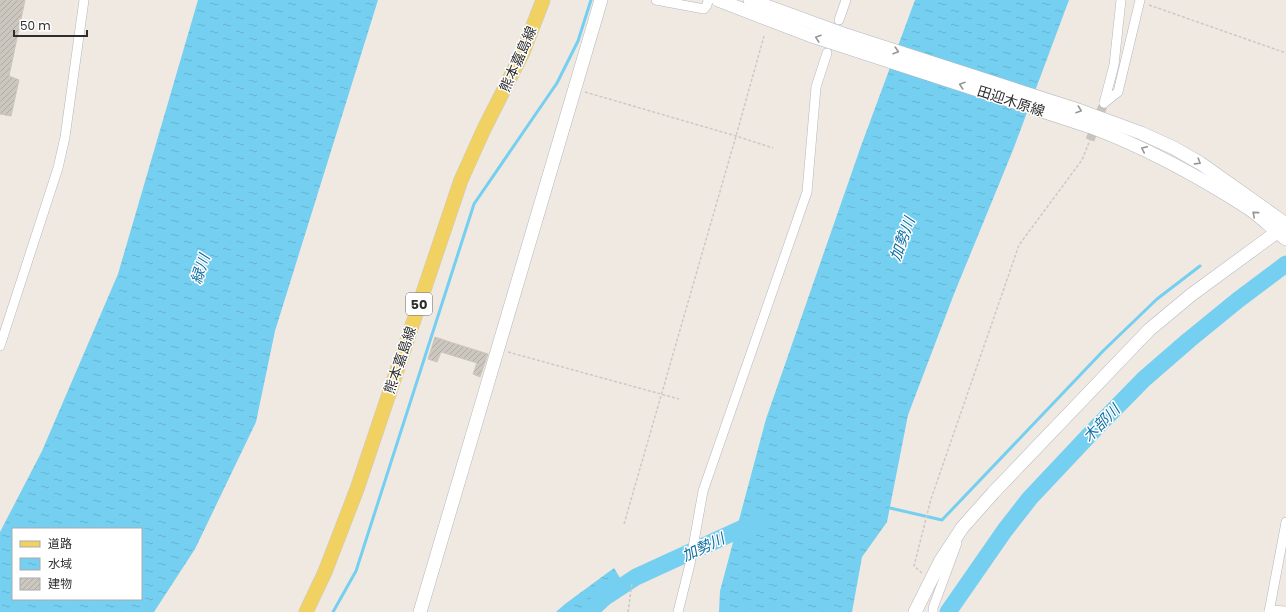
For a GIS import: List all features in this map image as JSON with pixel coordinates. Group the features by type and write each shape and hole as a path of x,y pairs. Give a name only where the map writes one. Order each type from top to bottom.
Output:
{"main road":[{"name":"熊本嘉島線","path":"306,612 325,572 357,489 461,180 484,129 524,52 543,0"}],"street":[{"path":"0,346 58,168 65,137 84,0"},
{"path":"420,612 601,0"},
{"path":"656,0 704,9 708,0"},
{"name":"田迎木原線","path":"718,0 808,35 857,44"},
{"name":"田迎木原線","path":"750,0 857,44 1041,104 1156,154 1187,171 1284,230"},
{"path":"839,20 846,0"},
{"path":"1121,0 1114,65 1104,103 1118,92 1140,1"},
{"path":"678,612 690,564 703,491 807,192 816,87 827,53"},
{"path":"915,612 941,560 962,528 992,492 1149,330 1191,295 1284,230"},
{"path":"1286,522 1269,611 1286,611"},
{"path":"933,612 933,608 962,528"}],"path":[{"path":"1140,1 1286,53"},
{"path":"624,524 764,36"},
{"path":"574,88 773,148"},
{"path":"932,579 922,574 914,566 927,514 1019,246 1082,160 1090,140"},
{"path":"497,349 679,399"},
{"path":"628,612 632,583"}],"water":[{"name":"緑川","path":"198,0 378,0 275,331 256,422 195,549 154,612 0,612 0,532 42,451 118,274"},
{"path":"915,0 1069,0 1013,150 954,294 908,415 887,522 862,557 852,612 719,612 720,591 766,419 861,146"},
{"path":"614,568 623,583 584,608 583,612 556,612 565,604"}],"building":[{"path":"0,0 25,0 9,76 19,80 11,116 0,114"},
{"path":"435,337 488,354 480,377 473,374 477,363 441,352 437,362 428,359"}],"waterway":[{"path":"333,612 356,571 474,204 557,83 578,41 591,0"},
{"name":"木部川","path":"948,612 1005,530 1030,498 1094,430 1144,379 1189,340 1238,300 1286,264"},
{"path":"890,508 942,520 1103,351 1157,299 1200,266"},
{"name":"加勢川","path":"589,612 604,598 636,577 756,522"}],"tunnel":[{"path":"1090,140 1104,103"}]}
